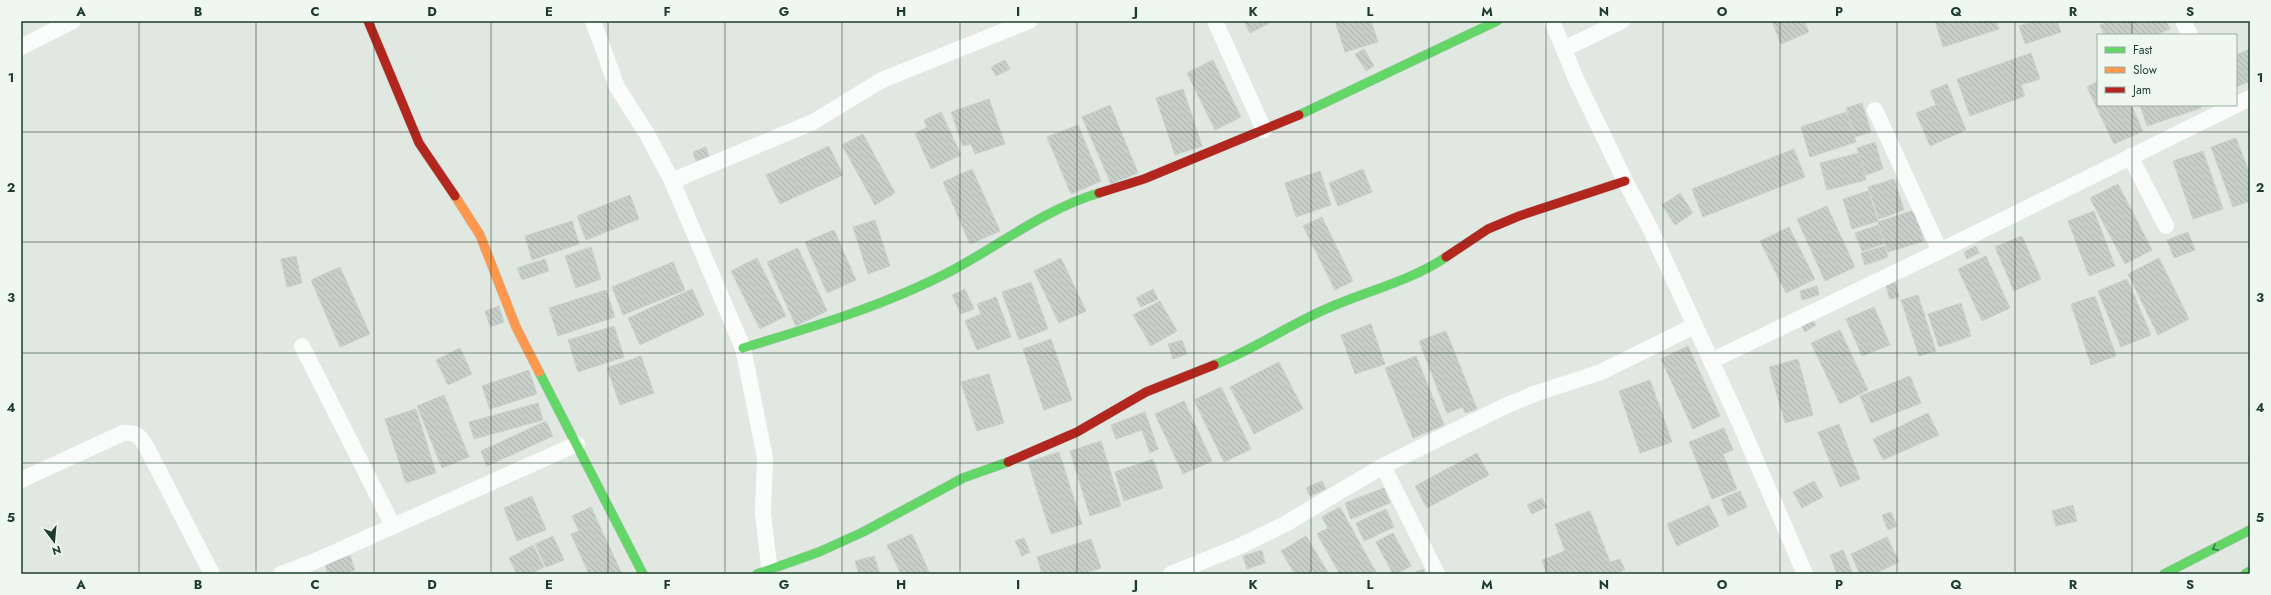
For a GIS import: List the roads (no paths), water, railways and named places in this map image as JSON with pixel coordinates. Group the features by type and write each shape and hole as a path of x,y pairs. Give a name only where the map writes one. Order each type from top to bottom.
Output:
{"street":[{"path":"21,47 73,21"},
{"path":"368,21 419,143 480,235 516,327 643,574"},
{"path":"593,21 617,87 647,134 672,181 743,348 765,458 763,513 765,573 863,532 927,496 963,478 991,469 1077,432 1146,392 1244,354 1304,319 1331,307 1390,286 1434,265 1488,229 1519,216 1625,181"},
{"path":"672,181 813,122 882,80 1029,21"},
{"path":"1215,21 1264,130"},
{"path":"743,348 825,323 901,294 951,271 1041,218 1081,198 1144,179 1300,115 1497,21"},
{"path":"1552,21 1625,181 1650,228 1765,478 1805,574"},
{"path":"1564,49 1622,21"},
{"path":"2183,21 2190,34"},
{"path":"2237,103 2250,98"},
{"path":"1711,361 1940,252 2225,107"},
{"path":"1875,110 1940,252"},
{"path":"2130,156 2166,226"},
{"path":"1171,574 1238,547 1285,524 1383,466 1503,407 1534,394 1601,372 1694,326"},
{"path":"302,346 393,526"},
{"path":"21,480 123,433 134,432 140,436 147,448 212,574"},
{"path":"280,574 393,526 577,444"},
{"path":"1383,466 1437,574"},
{"path":"2164,574 2250,530"},
{"path":"2245,574 2250,571"}]}
